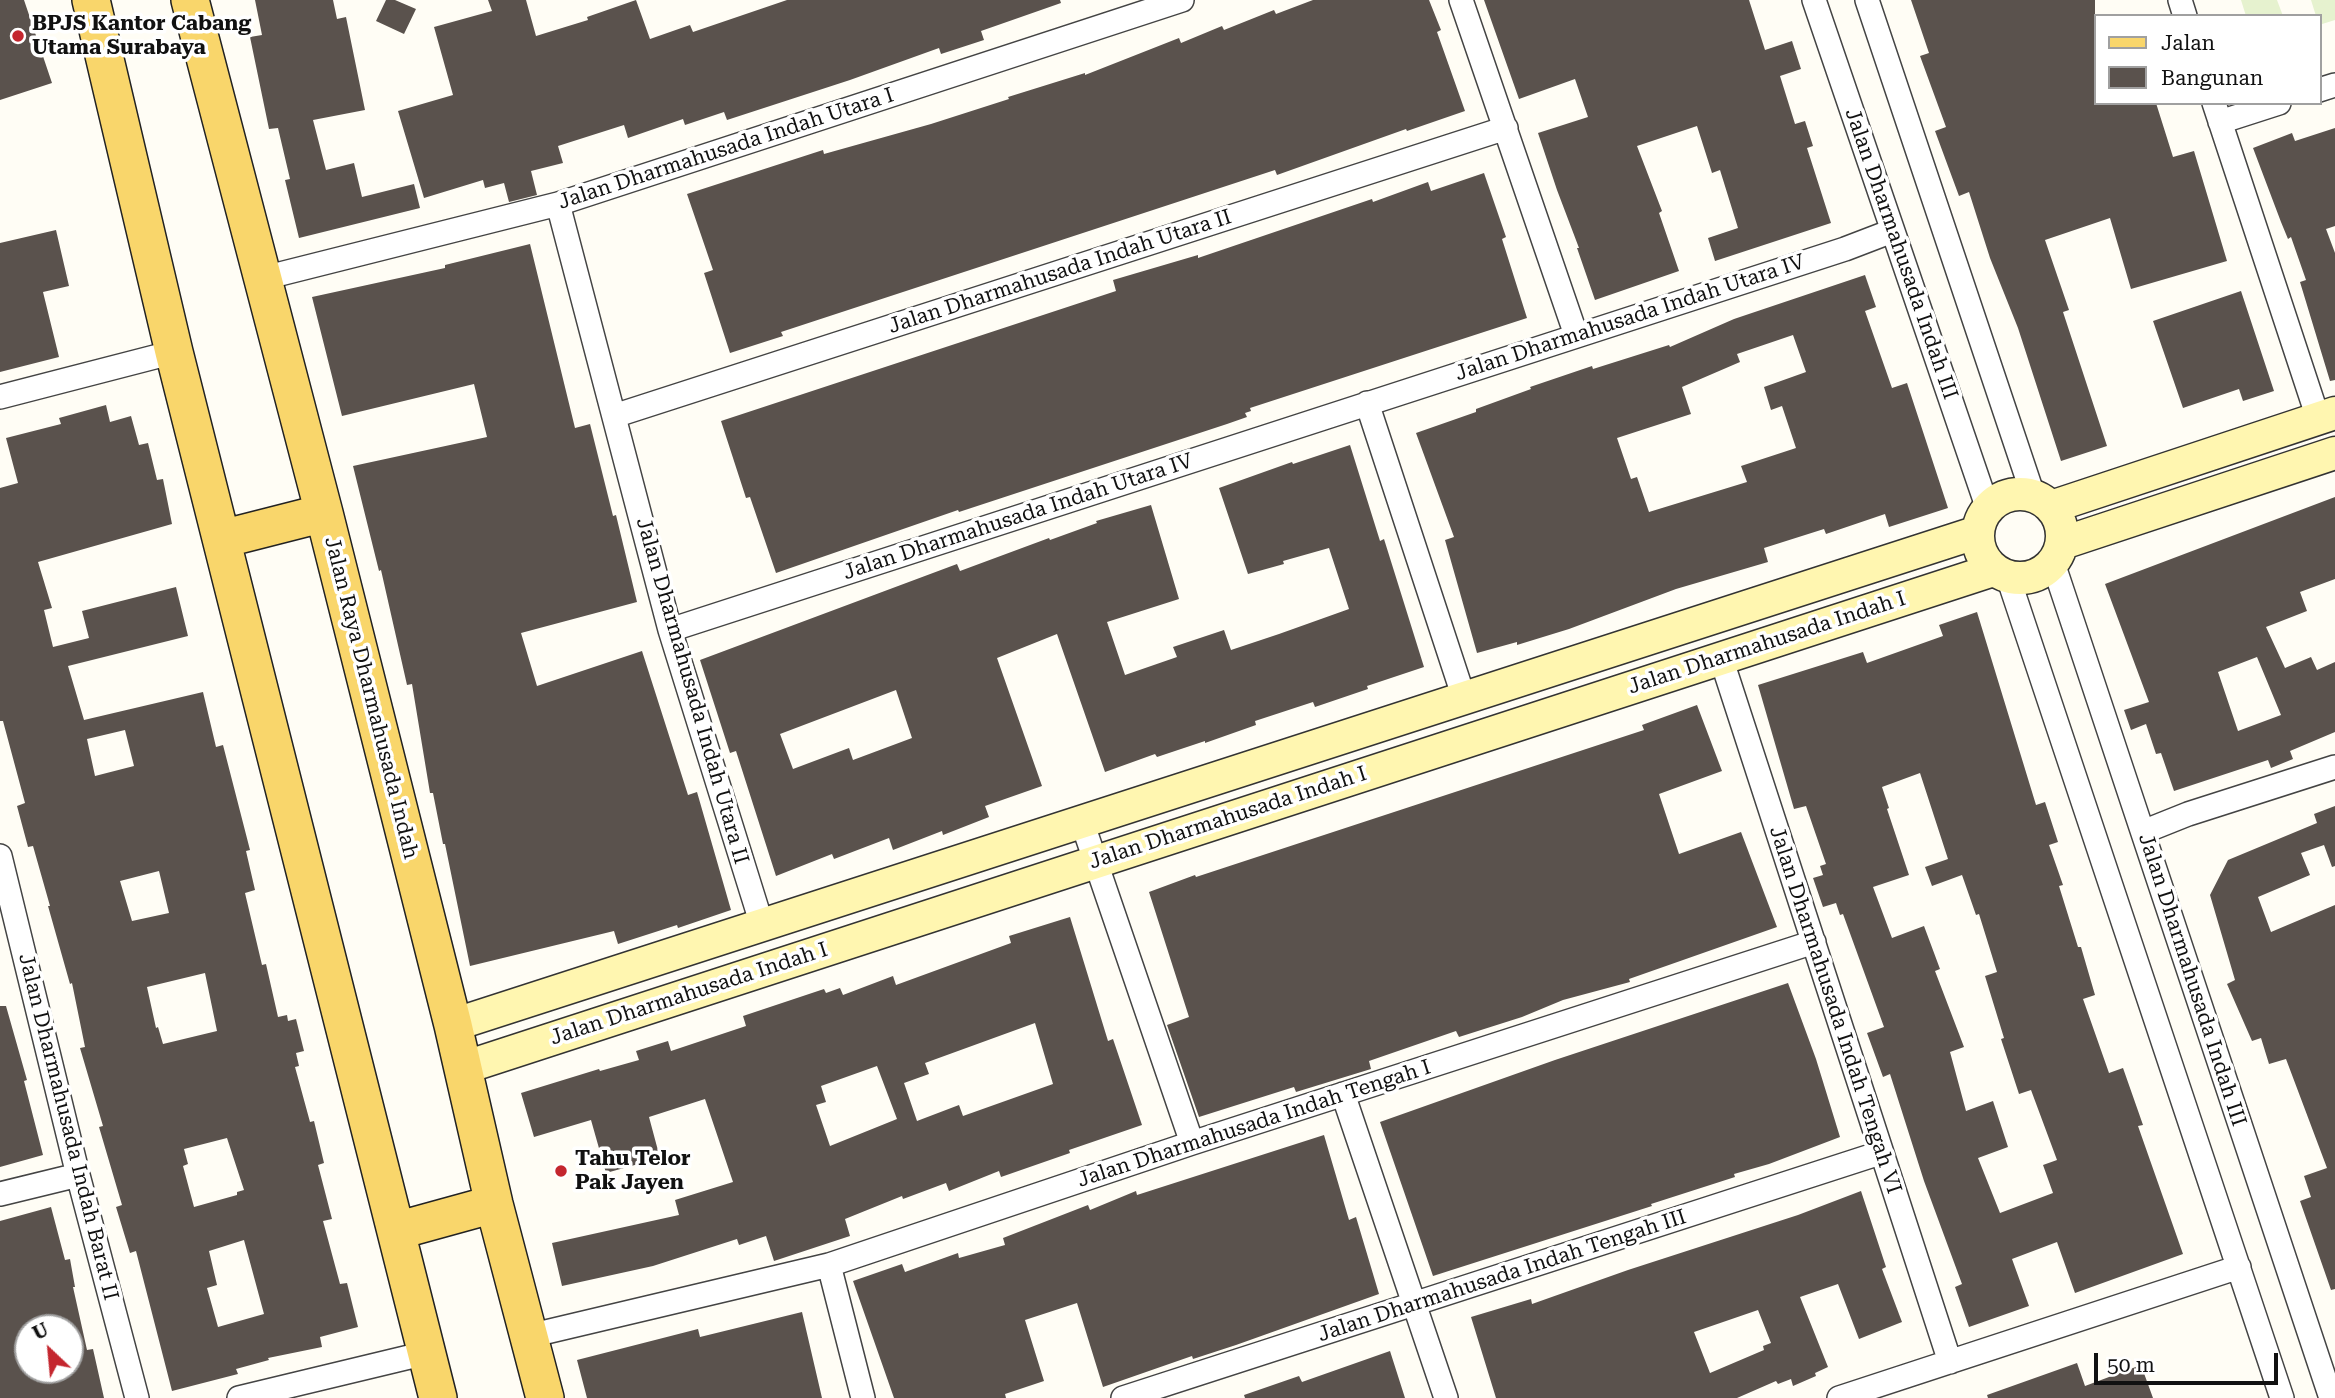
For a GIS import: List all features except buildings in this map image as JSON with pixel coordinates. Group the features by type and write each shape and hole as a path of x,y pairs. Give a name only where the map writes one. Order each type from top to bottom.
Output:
{"main road":[{"path":"90,0 174,352 438,1398"},
{"name":"Jalan Raya Dharmahusada Indah","path":"190,0 324,513 453,1025 494,1204 545,1398"},
{"path":"2042,501 2327,415"},
{"path":"2058,553 2335,453"},
{"path":"2016,494 2042,501 2059,518 2063,530 2058,553 2040,574 2024,579 2000,573 1984,559 1978,545 1983,520 2001,498 2016,494"},
{"path":"222,539 324,513"},
{"name":"Jalan Dharmahusada Indah I","path":"453,1025 1464,698 1983,520"},
{"name":"Jalan Dharmahusada Indah I","path":"463,1068 1721,658 2000,573"},
{"path":"396,1231 494,1204"}],"street":[{"name":"Jalan Dharmahusada Indah Utara I","path":"264,278 558,204 1182,0"},
{"path":"1461,0 1576,335"},
{"name":"Jalan Dharmahusada Indah III","path":"1814,0 1892,231 1983,520"},
{"path":"1867,0 2042,501"},
{"path":"2266,105 2217,113 2327,415"},
{"name":"Jalan Dharmahusada Indah Utara II","path":"614,416 1506,128"},
{"name":"Jalan Dharmahusada Indah Utara II","path":"558,204 670,630 762,925"},
{"name":"Jalan Dharmahusada Indah Utara IV","path":"670,630 1845,249 1892,231"},
{"path":"0,397 174,352"},
{"path":"1367,403 1464,698"},
{"name":"Jalan Dharmahusada Indah III","path":"2058,553 2143,832 2331,1398"},
{"path":"2000,573 2282,1398"},
{"name":"Jalan Dharmahusada Indah Tengah VI","path":"1721,658 1950,1362"},
{"path":"2143,832 2188,814 2335,767"},
{"path":"1082,822 1192,1143"},
{"name":"Jalan Dharmahusada Indah Barat II","path":"0,856 78,1175 137,1398"},
{"name":"Jalan Dharmahusada Indah Tengah I","path":"529,1336 829,1265 1192,1143 1814,942"},
{"path":"1343,1094 1446,1398"},
{"name":"Jalan Dharmahusada Indah Tengah III","path":"1123,1398 1880,1153"},
{"path":"0,1194 78,1175"},
{"path":"829,1265 863,1398"},
{"path":"1839,1398 2239,1267"},
{"path":"239,1398 426,1353"}],"green space":[{"path":"2241,0 2277,0 2282,14 2245,14"},
{"path":"2311,0 2335,0 2335,20 2321,24 2321,14 2315,14"}],"place":[{"name":"BPJS Kantor Cabang Utama Surabaya","path":"18,36"},
{"name":"Tahu Telor Pak Jayen","path":"561,1171"}]}
